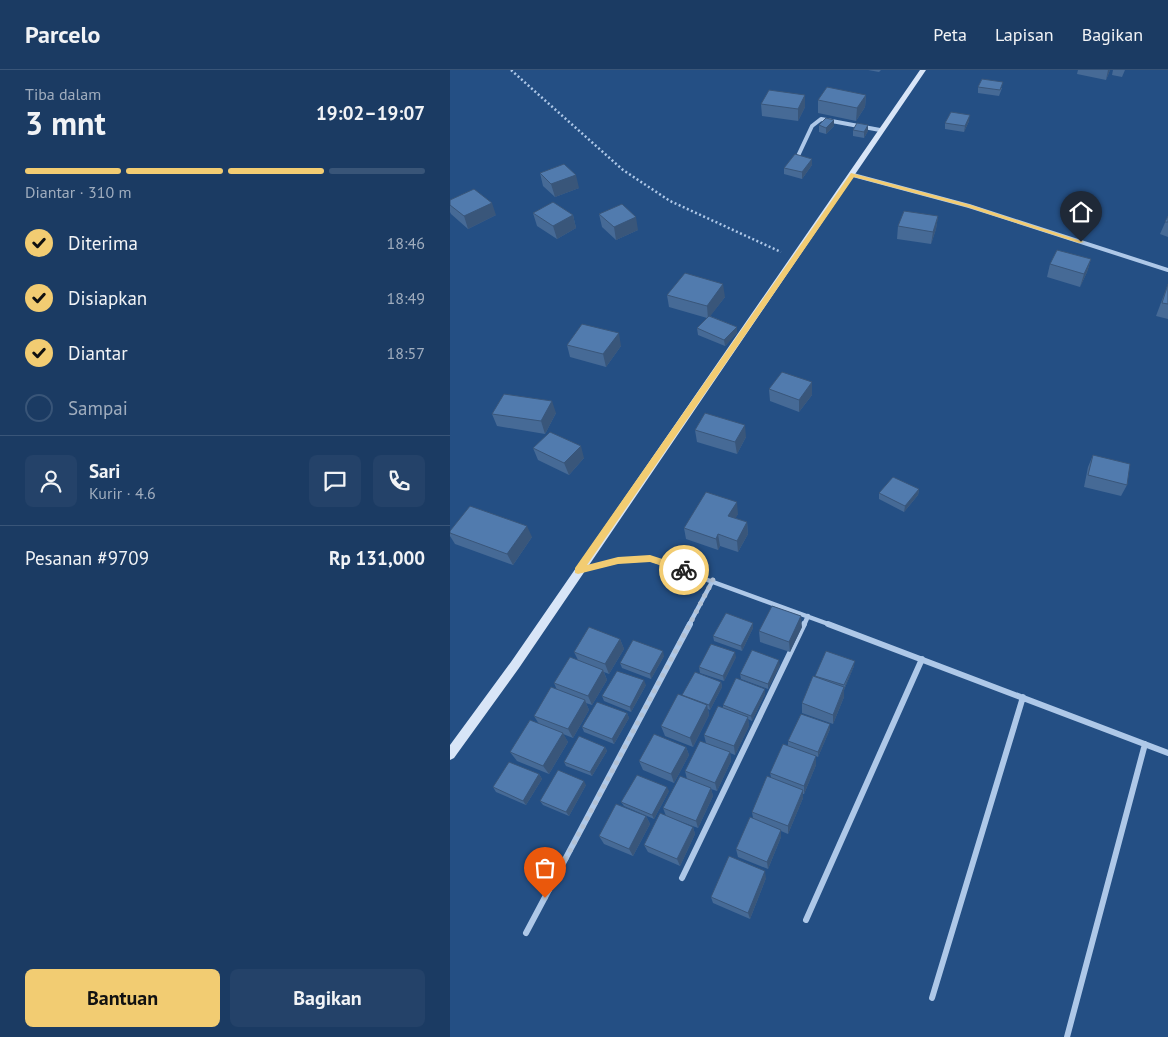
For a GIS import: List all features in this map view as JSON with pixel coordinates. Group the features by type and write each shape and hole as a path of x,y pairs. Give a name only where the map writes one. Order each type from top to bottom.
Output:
{"street":[{"path":"450,754 515,665 578,571 853,175 880,130 923,70"},
{"path":"797,158 812,126 821,119 880,130"},
{"path":"853,175 969,206 1168,270"},
{"path":"578,571 618,561 650,558 713,580 1168,753"},
{"path":"526,933 713,580"},
{"path":"682,878 808,616"},
{"path":"806,920 922,659"},
{"path":"932,998 1023,697"},
{"path":"1066,1037 1145,744"}],"path":[{"path":"511,70 623,170 670,201 795,259"}],"building":[{"path":"982,79 1003,82 1000,90 978,87"},
{"path":"827,87 866,95 857,108 818,100"},
{"path":"769,90 805,95 798,109 761,104"},
{"path":"951,112 970,115 965,126 945,123"},
{"path":"826,118 834,120 826,128 819,125"},
{"path":"857,123 868,125 864,132 853,130"},
{"path":"795,154 812,159 802,172 784,168"},
{"path":"564,164 576,175 551,184 540,173"},
{"path":"474,189 492,203 464,216 450,205 450,200"},
{"path":"553,202 573,215 553,226 533,213"},
{"path":"622,204 636,217 614,227 599,214"},
{"path":"904,211 938,216 933,232 898,226"},
{"path":"1057,250 1091,259 1084,274 1050,264"},
{"path":"685,273 723,284 707,306 667,295"},
{"path":"1168,284 1168,304 1162,303"},
{"path":"709,316 737,327 724,340 697,328"},
{"path":"582,324 619,333 603,354 567,345"},
{"path":"782,372 812,382 799,400 769,389"},
{"path":"504,394 552,401 541,421 492,414"},
{"path":"705,413 745,425 735,442 695,430"},
{"path":"550,432 581,446 564,463 533,448"},
{"path":"1093,455 1130,464 1127,485 1088,475"},
{"path":"893,477 919,489 905,506 879,493"},
{"path":"706,492 737,502 728,516 747,522 737,541 718,534 716,539 684,528"},
{"path":"470,506 527,526 507,554 450,533"},
{"path":"772,606 801,616 789,642 759,631"},
{"path":"726,613 753,623 741,646 713,636"},
{"path":"589,627 620,639 605,664 574,652"},
{"path":"633,640 663,651 650,674 620,663"},
{"path":"711,644 735,652 723,676 699,667"},
{"path":"752,650 779,660 768,684 740,674"},
{"path":"826,651 855,661 844,685 815,676"},
{"path":"570,657 603,670 588,696 554,683"},
{"path":"617,671 644,680 630,707 602,696"},
{"path":"695,672 721,682 709,705 682,695"},
{"path":"813,676 844,687 833,715 802,703"},
{"path":"736,678 765,689 751,716 723,705"},
{"path":"551,687 585,700 568,729 534,716"},
{"path":"678,694 707,705 690,738 661,726"},
{"path":"597,702 627,713 612,739 582,727"},
{"path":"718,706 748,717 734,746 704,735"},
{"path":"801,714 830,724 818,752 788,741"},
{"path":"530,720 563,733 543,766 510,752"},
{"path":"654,734 686,747 671,774 639,761"},
{"path":"579,736 605,747 590,772 564,762"},
{"path":"700,741 730,752 715,783 685,771"},
{"path":"783,744 816,756 804,786 770,773"},
{"path":"509,762 539,774 523,801 493,787"},
{"path":"558,770 584,781 566,812 540,801"},
{"path":"637,775 667,787 652,815 621,802"},
{"path":"680,776 711,788 696,821 663,808"},
{"path":"767,776 803,790 788,826 752,812"},
{"path":"616,804 646,816 629,849 599,836"},
{"path":"660,813 693,827 677,859 644,845"},
{"path":"750,817 781,830 767,862 736,849"},
{"path":"729,856 765,871 748,913 711,897"}],"way so far":[{"path":"545,898 713,580 684,570"}],"route":[{"path":"684,570 650,558 618,561 578,571 853,175 969,206 1081,242"}]}
